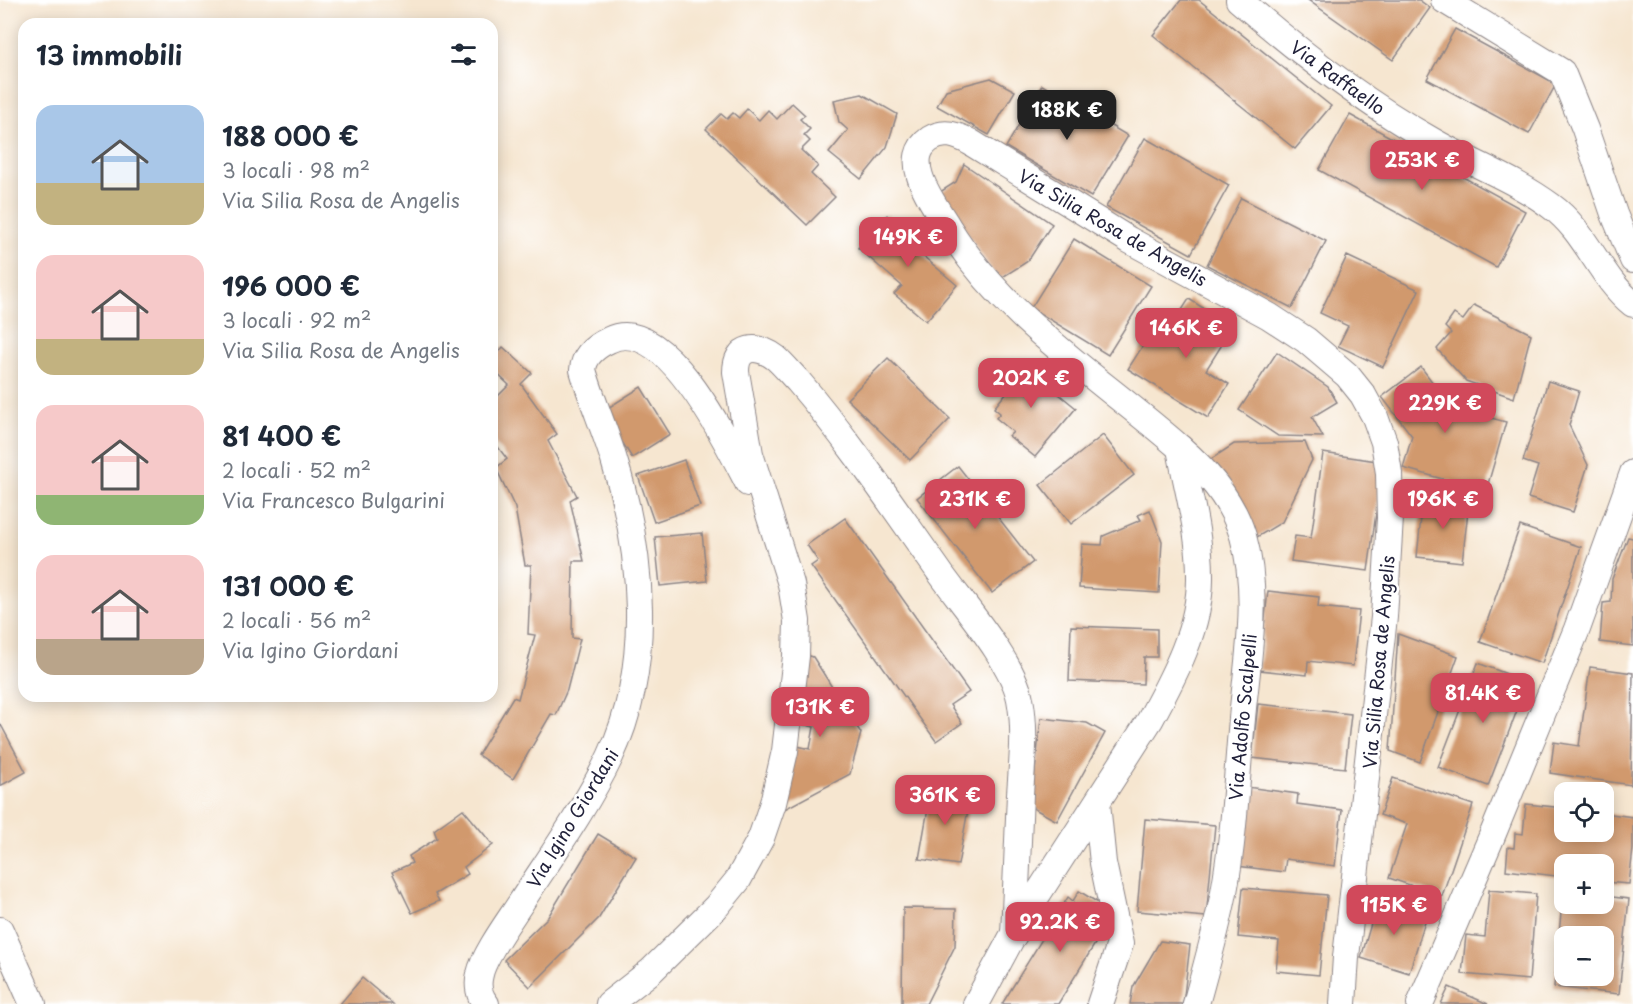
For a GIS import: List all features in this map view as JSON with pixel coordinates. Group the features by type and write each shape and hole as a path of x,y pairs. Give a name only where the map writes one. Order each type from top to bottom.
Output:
{"street":[{"name":"Via Raffaello","path":"1239,0 1277,33 1376,105 1430,140 1534,194 1552,206 1575,228 1616,287 1633,304"},
{"path":"1444,0 1562,72 1633,260"},
{"name":"Via Silia Rosa de Angelis","path":"1180,448 1047,339 989,284 949,230 920,178 917,158 928,140 946,134 970,142 1129,240 1269,316 1337,365 1363,395 1375,417 1384,442 1389,473 1390,518 1383,628 1346,957 1343,1004"},
{"name":"Via Igino Giordani","path":"486,1004 480,994 478,982 480,972 502,930 569,829 600,775 618,740 632,687 637,654 638,573 615,462 583,370 585,360 590,353 612,338 629,337 651,346 676,369 697,392 713,416 777,539"},
{"name":"Via Igino Giordani","path":"609,1004 651,972 716,907 738,880 761,838 773,803 785,751 796,656 797,621 791,584 750,454 736,372 737,358 749,349 768,353 782,364 833,423 873,475 994,647 1014,681 1020,701 1023,735 1014,934"},
{"path":"976,1004 1014,934 1162,699 1183,653 1195,615 1200,565 1180,448"},
{"name":"Via Adolfo Scalpelli","path":"1180,448 1216,484 1232,507 1243,536 1251,588 1251,629 1228,865 1218,922 1197,1004"},
{"path":"1420,1004 1577,629 1633,473"},
{"path":"1097,803 1103,863 1120,944 1100,1004"},
{"path":"0,930 33,1004"}],"building":[{"path":"1181,0 1199,0 1331,106 1295,149 1153,35"},
{"path":"1308,0 1419,0 1430,8 1393,60"},
{"path":"1455,29 1556,84 1529,134 1427,79"},
{"path":"991,78 1015,91 989,135 937,106 946,90"},
{"path":"1042,85 1128,136 1091,197 1006,147"},
{"path":"862,94 897,114 887,147 861,179 829,153 848,130 839,122 834,100"},
{"path":"792,103 805,115 800,119 810,129 804,135 810,141 801,150 818,166 811,174 835,197 807,225 706,129 721,114 727,119 733,113 739,118 747,109 759,120 768,110 777,119"},
{"path":"1350,115 1525,211 1496,267 1319,170"},
{"path":"1145,138 1229,185 1191,254 1106,207"},
{"path":"964,164 1052,224 1028,261 998,280 940,192 956,182"},
{"path":"1241,198 1326,241 1292,308 1207,265"},
{"path":"887,215 915,239 910,245 957,285 926,321 894,294 902,286 858,248"},
{"path":"1074,239 1151,286 1108,355 1031,308"},
{"path":"1347,256 1419,290 1383,367 1338,346 1348,326 1320,313"},
{"path":"1189,299 1233,327 1206,370 1229,384 1208,418 1128,369 1149,336 1161,343"},
{"path":"1474,305 1531,334 1514,398 1466,381 1437,349 1451,333 1445,327 1454,314 1463,320"},
{"path":"503,347 532,373 521,384 557,434 548,441 577,496 570,500 584,561 573,561 572,638 580,639 567,690 556,715 551,714 513,779 478,755 513,697 518,699 535,635 528,634 531,565 525,565 515,508 498,472 498,466 507,459 498,447 498,396 509,385 498,375 498,353"},
{"path":"1277,352 1328,387 1337,402 1312,417 1323,437 1278,436 1239,410"},
{"path":"888,358 950,419 910,460 847,399"},
{"path":"1018,361 1076,408 1035,457 1009,436 1013,432 996,418 1000,413 994,408 1007,392 998,385"},
{"path":"1421,367 1451,407 1506,422 1486,491 1403,468 1412,436 1382,397"},
{"path":"1548,381 1579,391 1569,425 1588,465 1573,512 1528,498 1538,466 1523,461"},
{"path":"641,387 670,434 632,458 603,411"},
{"path":"1103,435 1134,475 1071,524 1040,485"},
{"path":"1305,442 1312,460 1282,522 1257,537 1208,461 1234,444"},
{"path":"1323,453 1383,462 1368,571 1291,561 1295,536 1311,538"},
{"path":"684,460 700,506 654,522 638,476"},
{"path":"958,466 1033,562 992,593 917,498"},
{"path":"1423,498 1469,503 1462,562 1417,557"},
{"path":"1150,510 1162,541 1159,593 1079,588 1082,544 1102,545 1103,536 1141,520 1138,515"},
{"path":"845,518 969,692 950,705 962,723 936,741 811,566 818,561 807,545"},
{"path":"1520,526 1581,547 1542,663 1480,642"},
{"path":"702,533 707,581 660,586 655,537"},
{"path":"1628,537 1633,538 1633,646 1600,642 1603,603 1611,602 1612,579"},
{"path":"1268,591 1319,597 1318,607 1359,611 1353,666 1308,661 1307,675 1259,670"},
{"path":"1071,626 1157,629 1157,657 1144,657 1143,684 1069,681"},
{"path":"1398,634 1458,656 1420,762 1390,751"},
{"path":"807,655 813,657 861,733 850,774 783,810 789,744 810,749 814,727 793,722"},
{"path":"1478,663 1528,682 1488,786 1438,767"},
{"path":"1590,667 1633,673 1631,785 1550,773 1554,742 1579,746"},
{"path":"1258,704 1351,714 1345,768 1252,758"},
{"path":"1041,718 1087,723 1105,733 1057,821 1031,807"},
{"path":"0,723 26,772 0,786"},
{"path":"1393,778 1473,805 1442,896 1389,878 1407,824 1380,815"},
{"path":"932,786 971,793 958,865 919,859"},
{"path":"1247,787 1298,794 1297,804 1342,810 1335,866 1286,859 1284,872 1237,866"},
{"path":"1526,804 1554,807 1554,842 1614,842 1614,814 1633,817 1633,849 1629,884 1614,883 1614,854 1554,854 1554,876 1506,870 1508,847 1514,848 1515,833 1523,834"},
{"path":"463,809 493,845 464,867 468,874 435,894 439,901 412,913 392,872 412,863 409,856 437,838 434,830"},
{"path":"1145,819 1215,825 1206,917 1137,911"},
{"path":"598,834 636,857 599,918 530,987 504,960 548,917"},
{"path":"1243,888 1327,895 1319,975 1276,971 1279,941 1238,937"},
{"path":"1489,890 1536,894 1529,980 1462,974 1466,935 1485,937"},
{"path":"1079,891 1105,907 1106,926 1058,1004 1002,1004 1068,897 1073,901"},
{"path":"1614,897 1629,899 1619,994 1554,987 1614,986 1614,926 1560,926 1561,914 1614,914"},
{"path":"1378,900 1427,915 1409,973 1361,958"},
{"path":"903,908 956,909 955,946 926,1004 902,1004"},
{"path":"1160,941 1190,945 1183,1004 1130,1004 1133,987"},
{"path":"362,978 393,1004 340,1004"},
{"path":"1449,987 1488,1004 1441,1004"}]}
